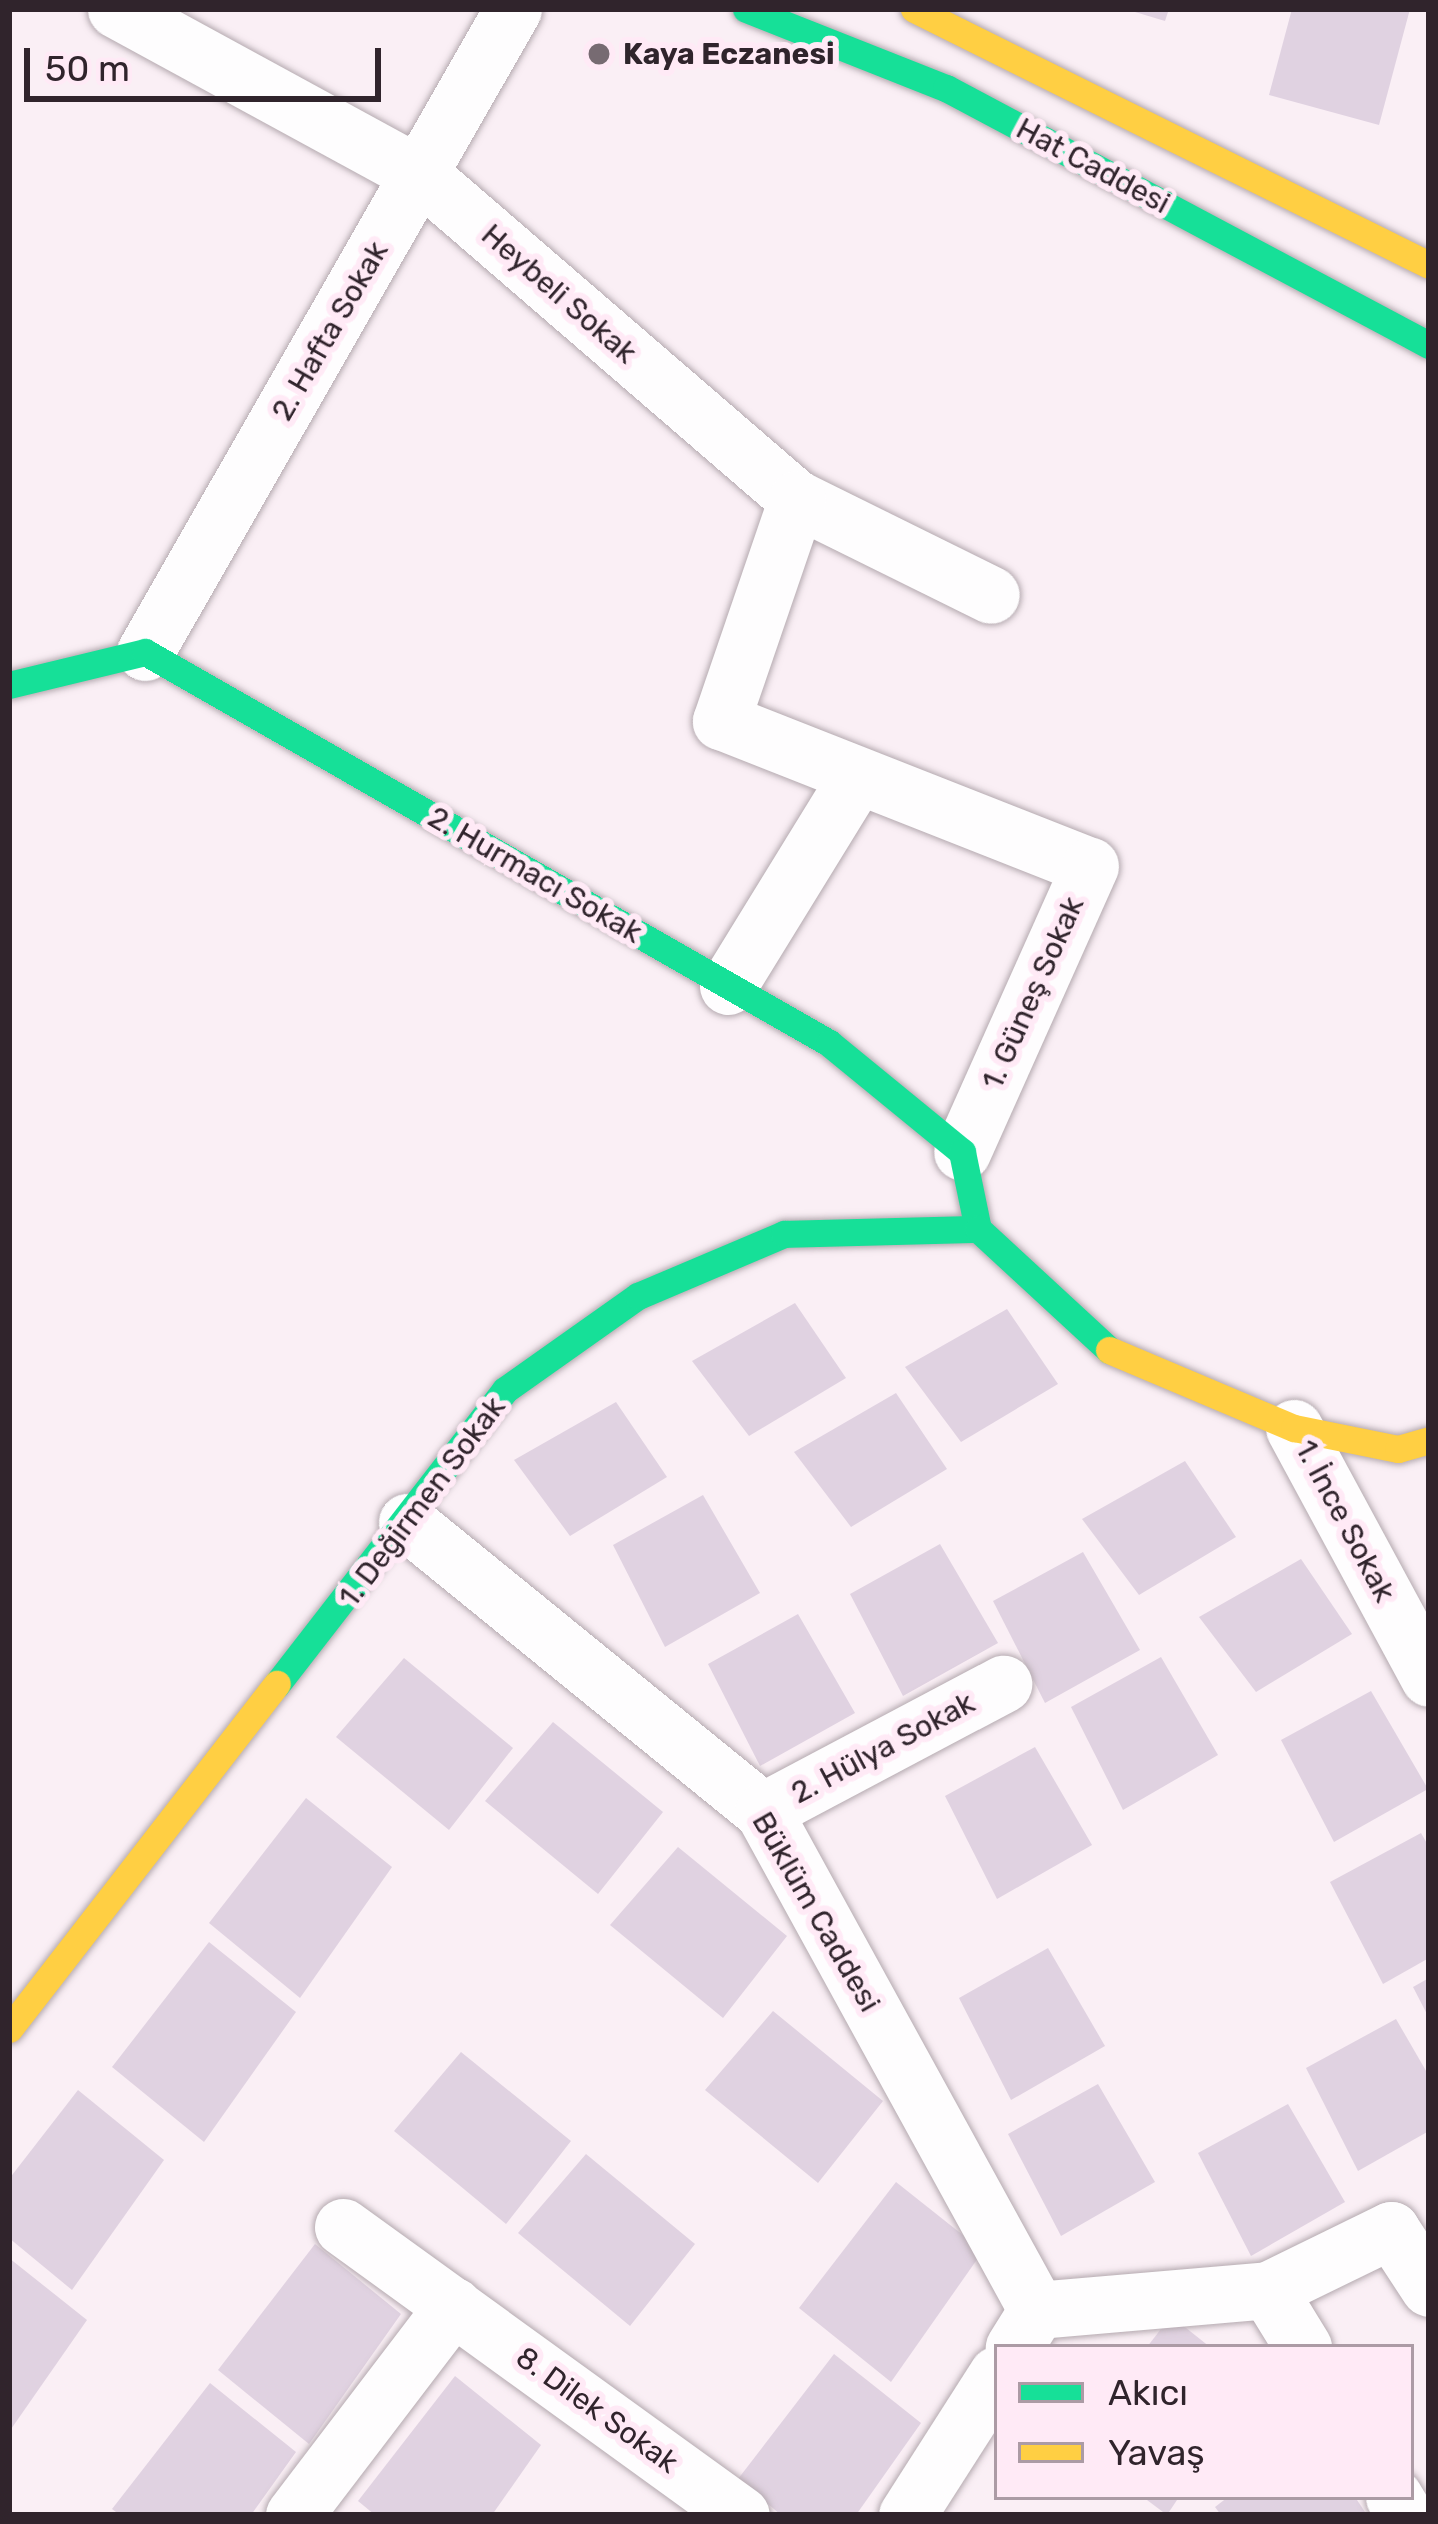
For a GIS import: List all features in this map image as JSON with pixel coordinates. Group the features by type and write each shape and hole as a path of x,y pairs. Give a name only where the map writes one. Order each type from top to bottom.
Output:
{"street":[{"name":"Heybeli Sokak","path":"116,9 421,175 796,499 991,595"},
{"name":"2. Hafta Sokak","path":"145,652 513,9"},
{"name":"Hat Caddesi","path":"746,9 946,88 1429,345"},
{"name":"Hat Caddesi","path":"914,9 977,20 1429,265"},
{"path":"946,88 977,20"},
{"name":"1. Güneş Sokak","path":"796,499 722,721 1090,866 962,1152"},
{"path":"9,685 145,652"},
{"name":"2. Hurmacı Sokak","path":"145,652 829,1042 962,1152"},
{"path":"728,986 857,776"},
{"path":"962,1152 978,1229 1115,1356 1294,1428 1399,1449 1429,1440"},
{"name":"1. Değirmen Sokak","path":"9,2029 506,1390 638,1296 784,1234 978,1229"},
{"name":"1. İnce Sokak","path":"1294,1428 1429,1678"},
{"name":"Büklüm Caddesi","path":"407,1522 764,1811 1026,2329"},
{"name":"2. Hülya Sokak","path":"764,1811 1004,1684"},
{"name":"8. Dilek Sokak","path":"343,2227 742,2515"},
{"path":"1026,2329 1268,2290 1391,2230 1429,2288"},
{"path":"1268,2290 1301,2344"},
{"path":"294,2515 453,2306"},
{"path":"907,2515 994,2379"}],"building":[{"path":"1125,9 1169,9 1165,21"},
{"path":"1292,9 1410,9 1379,125 1269,95"},
{"path":"795,1303 846,1378 749,1436 692,1361"},
{"path":"1007,1309 1058,1384 961,1442 905,1367"},
{"path":"896,1393 947,1469 851,1527 794,1452"},
{"path":"616,1402 667,1477 570,1536 514,1460"},
{"path":"1185,1461 1236,1537 1139,1595 1082,1519"},
{"path":"703,1495 760,1593 665,1647 613,1545"},
{"path":"940,1544 998,1643 903,1696 850,1594"},
{"path":"1083,1552 1140,1650 1045,1703 993,1601"},
{"path":"1301,1559 1352,1634 1256,1692 1199,1617"},
{"path":"798,1614 855,1713 760,1766 708,1664"},
{"path":"1161,1657 1218,1755 1123,1810 1071,1707"},
{"path":"404,1658 513,1748 449,1830 336,1737"},
{"path":"1371,1691 1428,1789 1334,1842 1281,1740"},
{"path":"553,1722 663,1812 598,1894 485,1801"},
{"path":"1035,1747 1092,1845 997,1899 945,1796"},
{"path":"306,1798 392,1867 300,1998 209,1923"},
{"path":"1421,1833 1429,1847 1429,1958 1383,1984 1330,1882"},
{"path":"678,1847 787,1936 723,2018 610,1925"},
{"path":"209,1942 296,2012 204,2142 112,2067"},
{"path":"1048,1948 1105,2046 1011,2100 959,1998"},
{"path":"1429,1978 1429,2018 1413,1987"},
{"path":"773,2011 883,2101 818,2183 705,2090"},
{"path":"1396,2019 1429,2076 1429,2131 1358,2171 1306,2068"},
{"path":"461,2052 571,2141 506,2224 394,2131"},
{"path":"1098,2084 1155,2182 1061,2236 1008,2134"},
{"path":"78,2090 164,2160 72,2290 9,2238 9,2179"},
{"path":"1288,2104 1345,2202 1251,2256 1198,2153"},
{"path":"586,2154 695,2244 630,2326 518,2233"},
{"path":"896,2182 983,2251 891,2382 799,2308"},
{"path":"315,2244 401,2314 309,2444 218,2370"},
{"path":"9,2258 87,2320 9,2432"},
{"path":"1171,2316 1206,2344 1149,2344"},
{"path":"834,2354 921,2423 856,2515 781,2515 738,2479"},
{"path":"455,2376 541,2445 492,2515 375,2515 358,2501"},
{"path":"210,2383 296,2452 251,2515 120,2515 112,2509"},
{"path":"1147,2500 1177,2500 1167,2515"},
{"path":"1224,2500 1357,2500 1367,2515 1221,2515 1215,2507"}],"traffic: fast":[{"path":"746,9 946,88 1429,345"},
{"path":"9,685 145,652 829,1043 962,1152 978,1229"},
{"path":"277,1684 505,1390 638,1296 784,1234 978,1229 1109,1350"}],"traffic: slow":[{"path":"914,9 1429,265"},
{"path":"1109,1350 1294,1428 1398,1449 1429,1440"},
{"path":"9,2029 277,1684"}],"place":[{"name":"Kaya Eczanesi","path":"599,54"}]}
